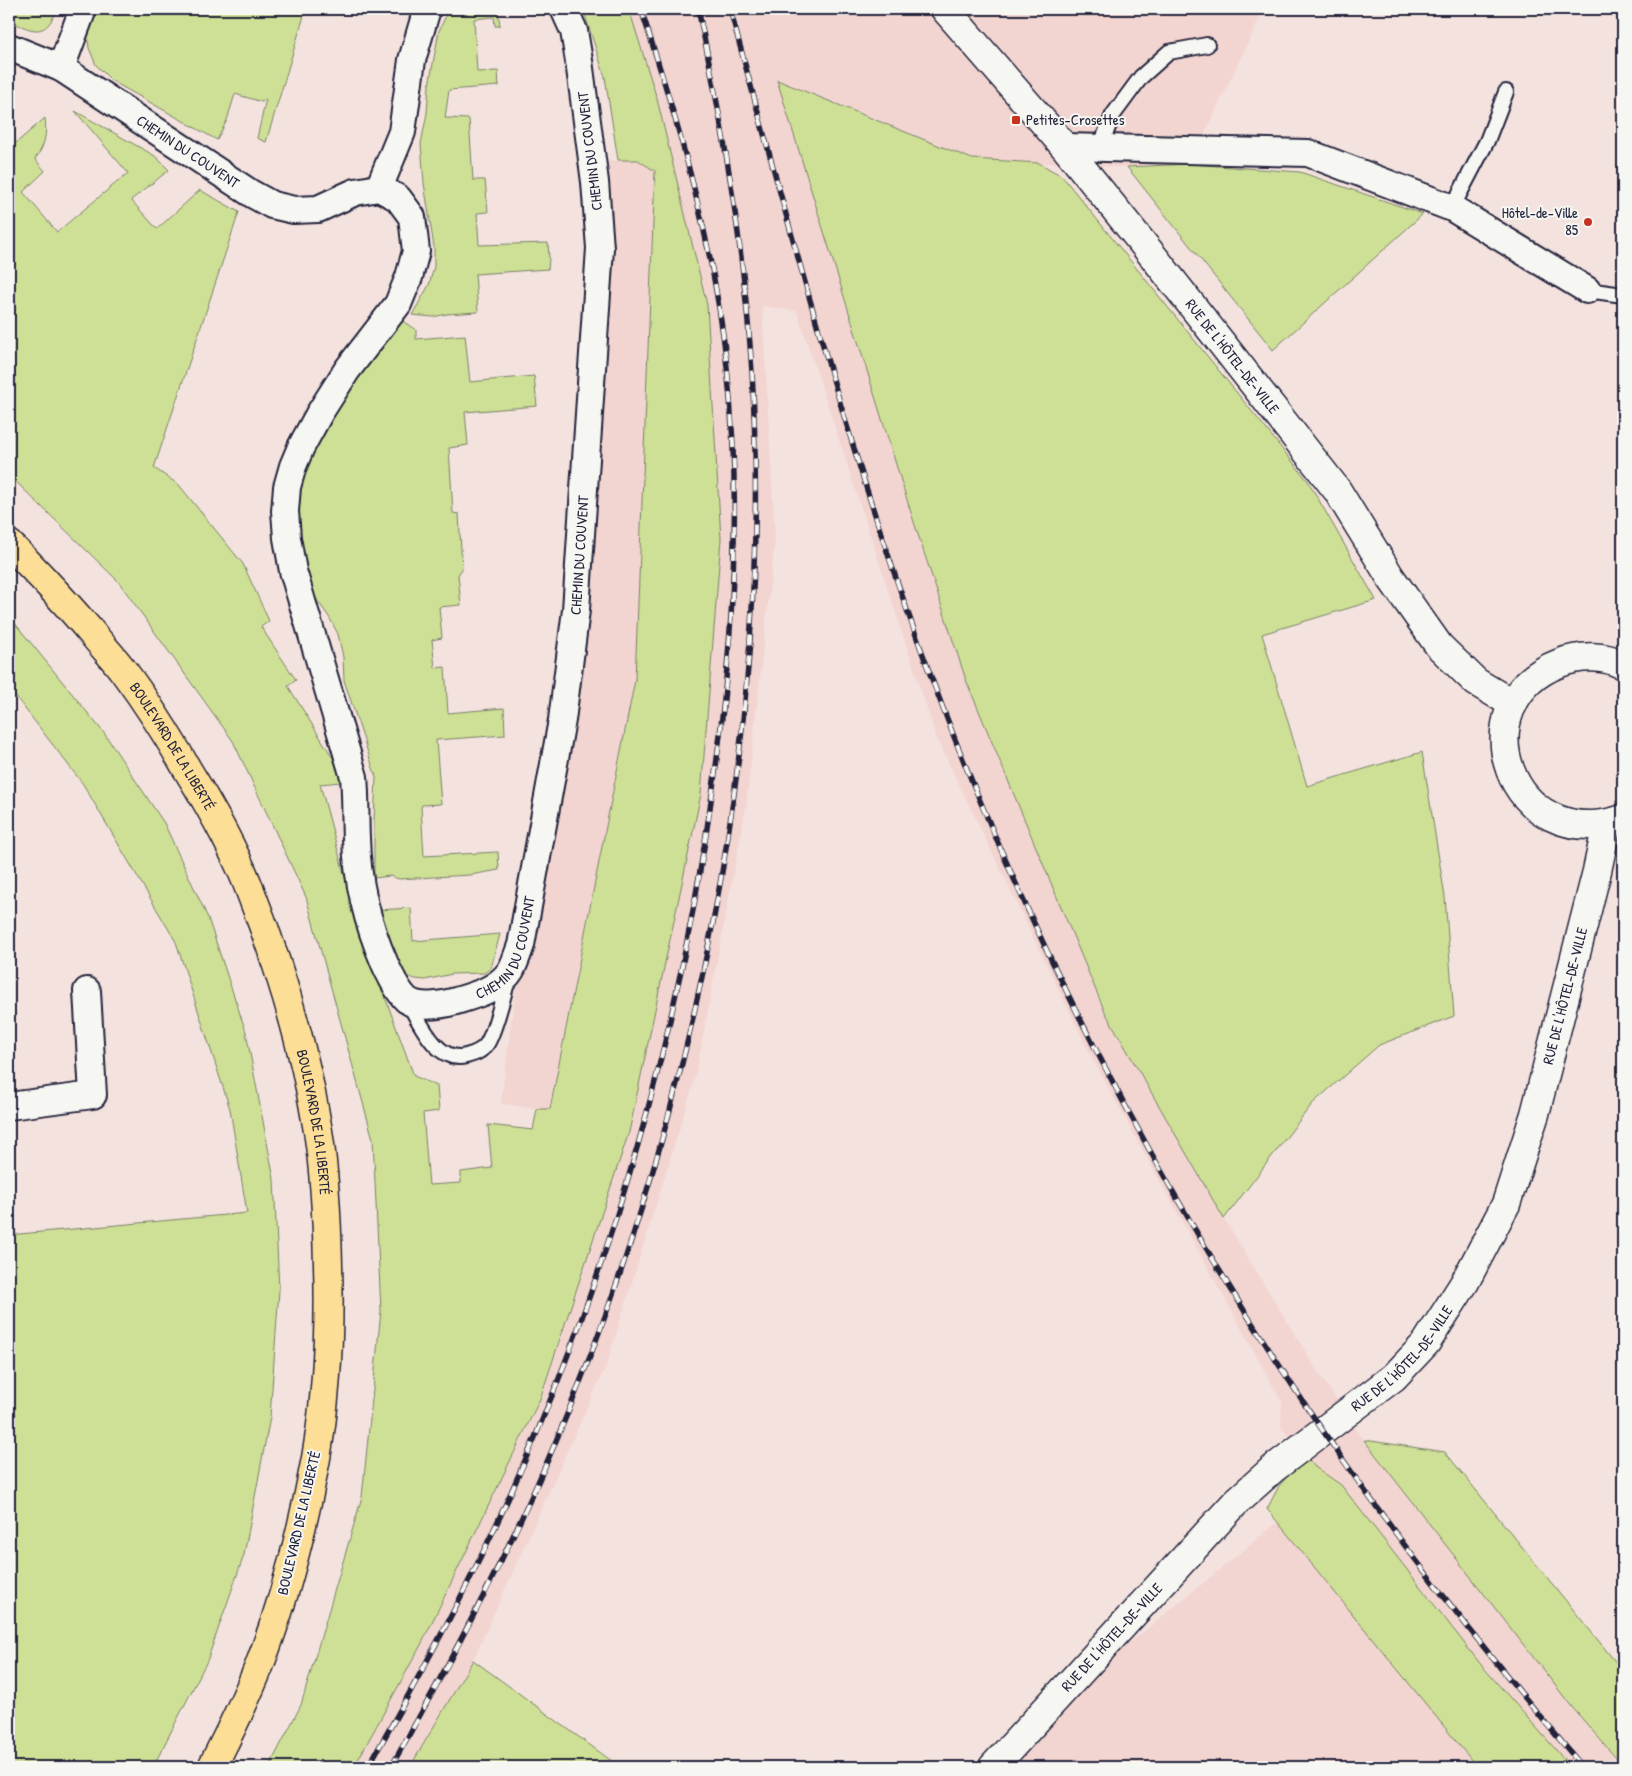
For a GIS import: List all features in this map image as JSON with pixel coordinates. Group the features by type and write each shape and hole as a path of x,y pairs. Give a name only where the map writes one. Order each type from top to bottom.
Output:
{"main road":[{"name":"RUE DE L'HÔTEL-DE-VILLE","path":"945,9 1065,147 1337,490 1391,578 1439,646 1476,682 1514,704"},
{"name":"BOULEVARD DE LA LIBERTÉ","path":"9,544 64,601 125,672 169,738 212,810 251,891 280,974 300,1046 318,1132 327,1218 329,1302 326,1378 316,1456 302,1526 284,1594 259,1666 212,1767"},
{"path":"1615,822 1586,826 1565,823 1546,814 1529,802 1516,784 1507,764 1504,744 1506,722 1514,704 1529,682 1548,667 1570,659 1593,657 1616,661 1623,665"},
{"name":"RUE DE L'HÔTEL-DE-VILLE","path":"993,1767 1237,1501 1274,1468 1394,1377 1426,1342 1466,1282 1506,1204 1538,1104 1597,872 1615,822"}],"street":[{"path":"61,68 83,9"},
{"path":"407,999 390,973 376,945 369,922 360,883 356,848 354,777 293,570 287,538 285,511 287,487 301,447 347,370 398,304 409,277 416,251 412,218 398,198 379,188 402,132 412,60 427,9"},
{"name":"CHEMIN DU COUVENT","path":"407,999 417,1004 447,1004 497,986 511,970 521,946 562,720 574,628 586,483 600,248 596,182 579,60 574,32 564,9"},
{"name":"CHEMIN DU COUVENT","path":"9,47 61,68 252,194 272,205 294,210 318,209 355,192 379,188"},
{"path":"1065,147 1308,153 1452,208 1587,290"},
{"path":"9,1106 93,1094 87,991"}],"lane":[{"path":"1100,147 1113,114 1141,77 1169,52 1207,45"},
{"path":"1452,208 1487,141 1506,92"},
{"path":"1587,290 1623,295"},
{"path":"407,999 428,1036 440,1049 450,1056 461,1057 476,1054 486,1045 492,1034 511,970"}],"shaded area":[{"path":"629,9 1264,9 1190,164 1118,167 972,159 778,80 912,516 966,680 1105,1012 1224,1219 1319,1374 1364,1440 1572,1707 1623,1767 1571,1767 1482,1666 1341,1485 1315,1467 1281,1427 1282,1402 1093,1060 937,739 797,311 762,306 775,538 746,806 695,1078 607,1363 473,1660 410,1767 354,1767 422,1643 541,1399 629,1132 701,794 721,539 707,305 657,99"},
{"path":"618,160 638,160 655,171 635,680 549,1109 536,1109 501,1103 517,978 574,700 598,164"},
{"path":"1278,1522 1477,1767 978,1767"}],"green space":[{"path":"9,9 57,9 48,25 43,29 32,30 9,21"},
{"path":"97,9 306,9 266,142 257,138 266,99 262,102 235,94 227,120 217,140 112,81 96,65 89,48 87,33"},
{"path":"449,9 498,9 500,26 495,26 494,17 474,19 477,72 498,71 499,86 449,90 445,118 469,119 473,180 485,180 488,212 477,213 479,245 548,243 549,259 548,269 475,274 478,312 433,317 412,315 429,285 434,267 434,247 424,183 421,144 439,31"},
{"path":"583,9 629,9 657,99 707,305 721,539 701,794 629,1132 540,1399 422,1643 354,1767 269,1767 301,1705 362,1497 381,1311 373,1139 306,897 233,741 118,581 9,475 9,149 45,118 44,140 35,159 45,171 23,192 57,232 128,173 75,111 155,156 169,170 131,200 157,229 200,190 239,212 154,468 179,485 243,564 269,621 261,627 296,680 288,686 333,758 341,782 320,784 356,918 414,1076 437,1086 439,1111 423,1113 429,1185 461,1183 461,1172 492,1168 488,1125 533,1130 537,1109 550,1109 635,680 655,171 638,160 618,160 605,77"},
{"path":"777,80 972,159 1039,163 1062,176 1308,481 1376,600 1262,634 1307,786 1422,752 1445,897 1454,1016 1379,1045 1312,1104 1224,1219 1105,1012 966,680 912,516"},
{"path":"1190,164 1300,172 1423,214 1273,350 1127,167"},
{"path":"398,318 416,330 416,339 465,335 470,382 534,376 537,406 465,412 468,445 449,448 453,513 459,514 462,569 458,575 461,605 439,607 442,638 432,640 435,668 445,667 448,713 504,708 505,735 436,740 441,804 422,805 421,808 424,856 498,852 499,870 470,875 399,879 390,876 374,878 376,777 344,680 343,657 338,634 329,617 305,583 296,530 300,485 316,444 353,382"},
{"path":"9,616 104,733 164,823 208,918 246,1032 274,1179 279,1290 270,1417 244,1555 207,1661 153,1767 9,1767 9,1235 247,1213 230,1109 176,942 83,784 9,688"},
{"path":"411,908 413,941 500,934 491,968 484,973 452,974 425,980 408,976 393,960 378,910"},
{"path":"1364,1440 1445,1452 1623,1671 1623,1766 1572,1707"},
{"path":"1306,1456 1315,1467 1341,1485 1482,1666 1571,1767 1477,1767 1267,1509 1279,1486"},
{"path":"473,1660 620,1767 410,1767"}],"railway":[{"path":"368,1767 442,1634 493,1532 546,1411 580,1324 610,1236 637,1147 661,1056 700,874 721,730 730,626 734,522 732,419 721,321 704,231 669,97 641,9"},
{"path":"391,1767 435,1689 497,1570 553,1448 603,1322 647,1191 683,1057 713,921 735,783 750,645 755,508 752,372 744,281 732,189 698,9"},
{"path":"730,9 842,411 906,609 981,803 1070,999 1172,1190 1227,1283 1285,1375 1409,1551 1494,1660 1583,1767"}],"place":[{"name":"Petites-Crosettes","path":"1016,120"},
{"name":"Hôtel-de-Ville 85","path":"1588,222"}]}
